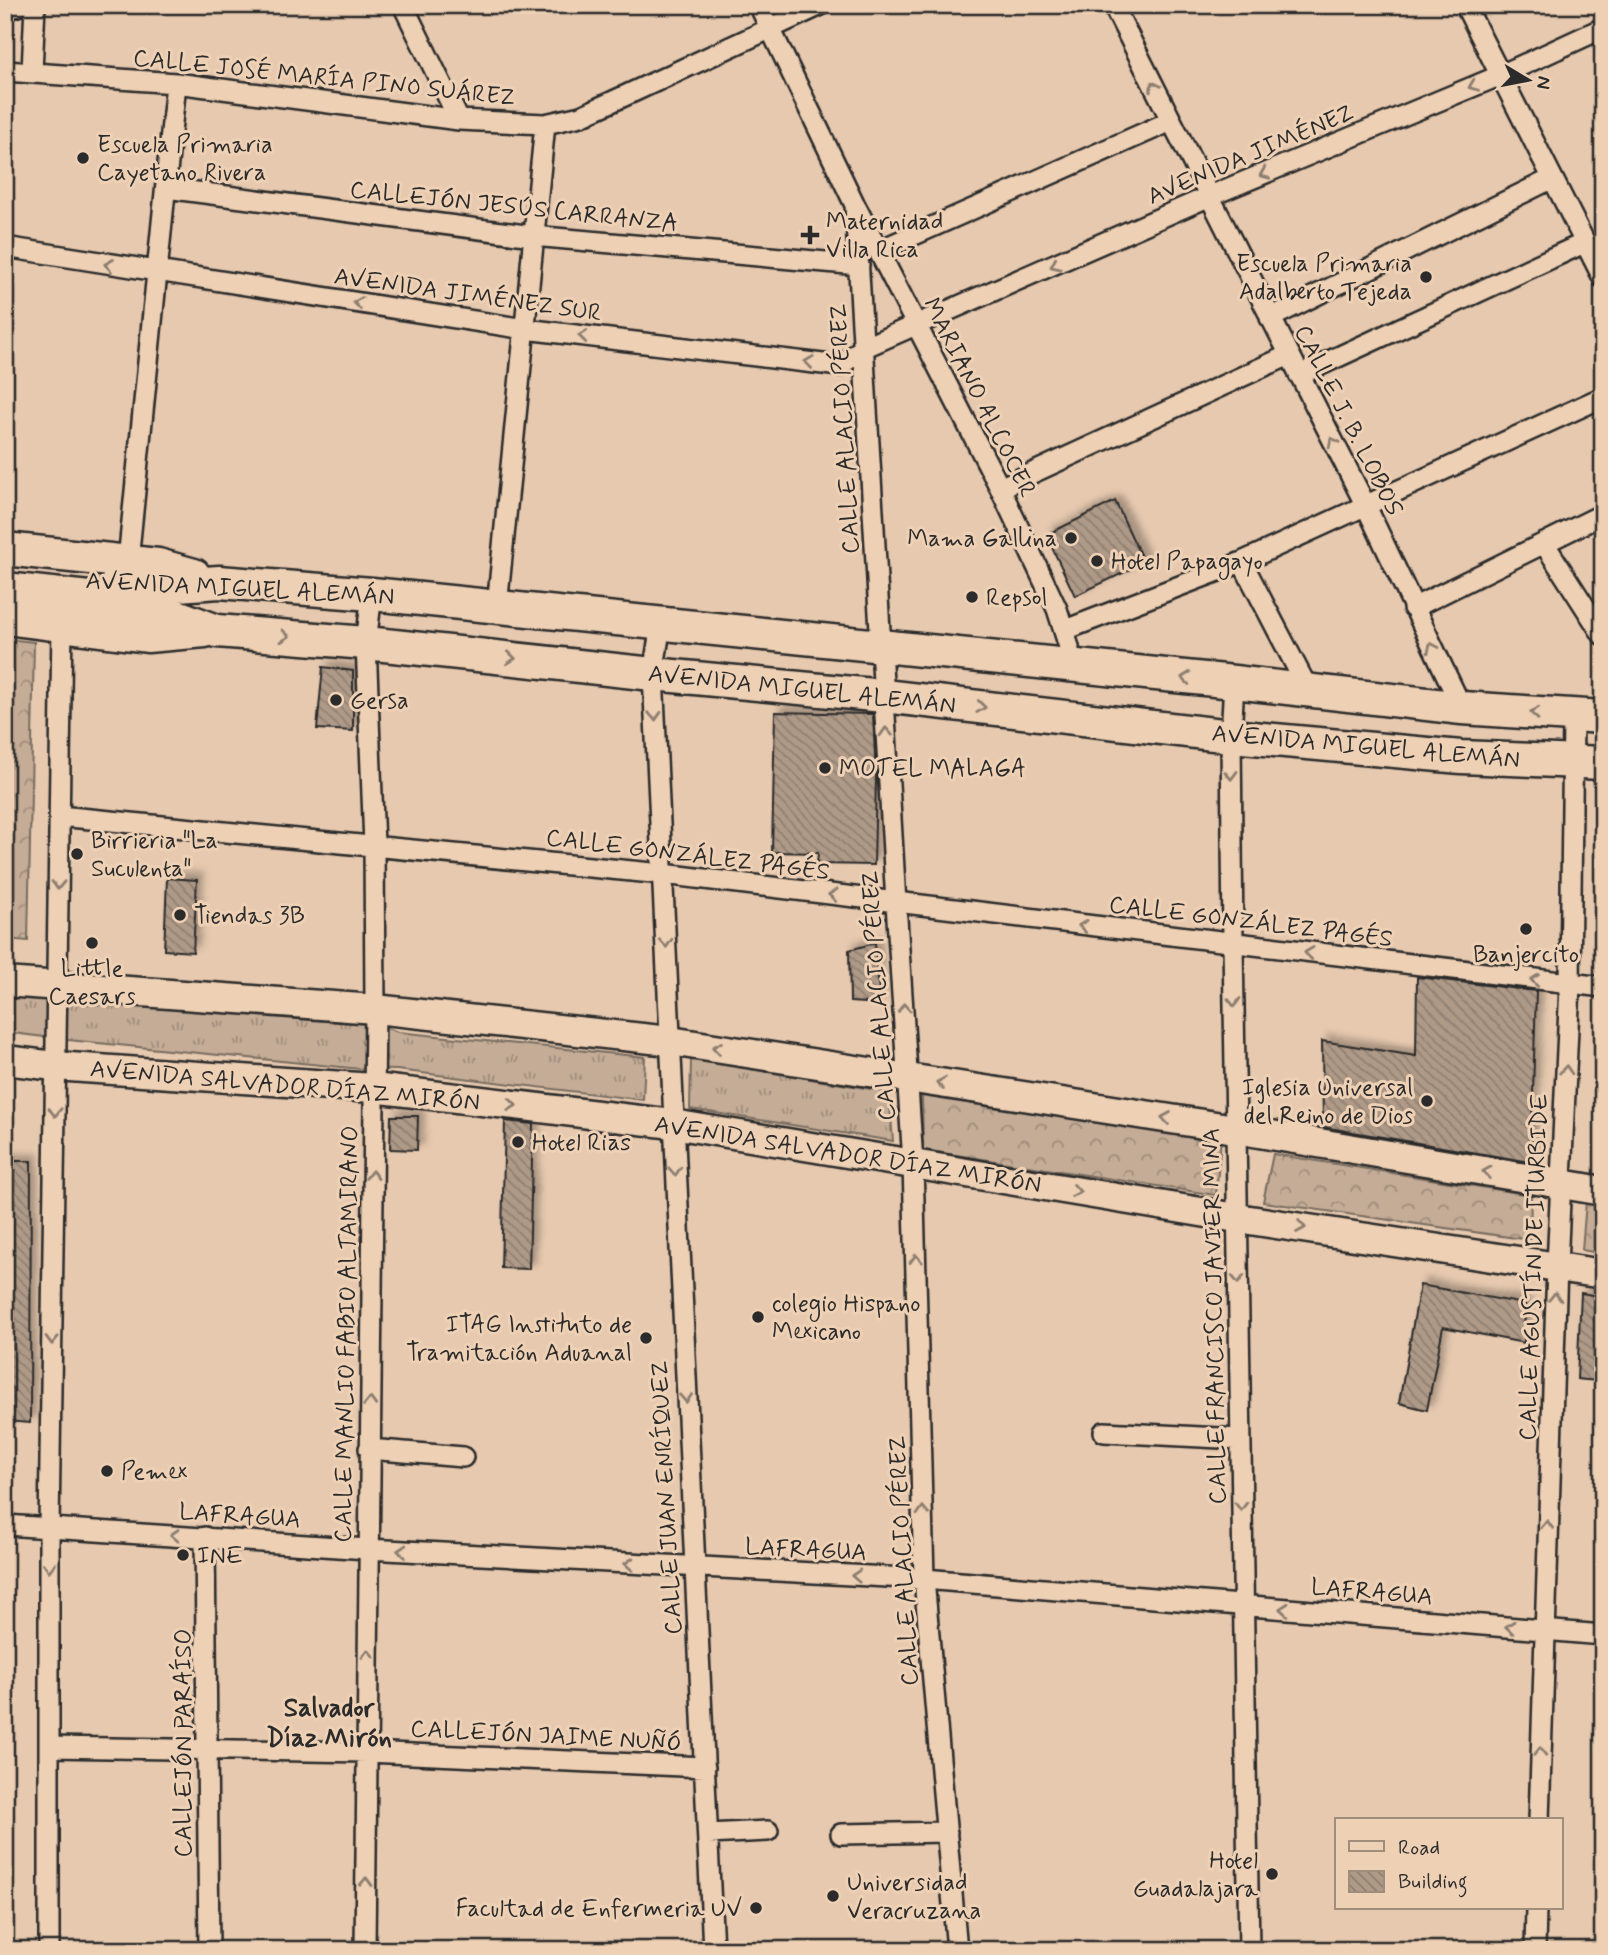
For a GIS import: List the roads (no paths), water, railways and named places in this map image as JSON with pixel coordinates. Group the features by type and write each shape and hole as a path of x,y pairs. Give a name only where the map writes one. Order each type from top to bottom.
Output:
{"main road":[{"path":"5,549 158,565 219,582"},
{"name":"AVENIDA MIGUEL ALEMÁN","path":"5,571 151,587 219,582 372,594 1234,682 1462,708 1588,717"},
{"name":"AVENIDA MIGUEL ALEMÁN","path":"5,589 145,604 217,631 366,643 884,696 1231,736 1461,757 1603,763"},
{"path":"5,618 147,636 217,631"},
{"path":"5,982 375,1009 670,1041 1235,1129 1603,1191"},
{"name":"AVENIDA SALVADOR DÍAZ MIRÓN","path":"5,1060 55,1066 373,1088 673,1124 1603,1274"}],"street":[{"path":"5,10 20,5"},
{"path":"32,72 35,5"},
{"path":"403,5 459,120"},
{"name":"MARIANO ALCOCER","path":"759,5 855,205 1000,488 1057,609 1069,648 1068,666"},
{"name":"CALLE JOSÉ MARÍA PINO SUÁREZ","path":"5,71 176,83 459,120 545,124 581,116 821,5"},
{"name":"CALLE J. B. LOBOS","path":"1113,5 1365,504 1462,708"},
{"path":"1465,5 1603,278"},
{"name":"AVENIDA JIMÉNEZ","path":"916,326 1210,197 1501,75 1603,28"},
{"path":"128,561 176,83"},
{"path":"880,250 1171,121"},
{"path":"497,607 545,124"},
{"path":"1270,318 1552,179"},
{"name":"CALLEJÓN JESÚS CARRANZA","path":"166,188 533,236 859,265"},
{"name":"CALLE ALACIO PÉREZ","path":"855,205 896,903 909,1078 925,1579 957,1950"},
{"path":"1300,375 1584,243"},
{"name":"AVENIDA JIMÉNEZ SUR","path":"5,247 525,329 841,366 863,348 916,326"},
{"path":"1000,488 1289,355"},
{"path":"1065,631 1242,562 1603,397"},
{"path":"1413,608 1603,514"},
{"path":"1544,543 1603,635"},
{"path":"1242,562 1308,691"},
{"name":"CALLE MANLIO FABIO ALTAMIRANO","path":"365,1950 375,1009 374,845 366,643 372,594"},
{"name":"CALLE JUAN ENRÍQUEZ","path":"661,624 653,674 713,1950"},
{"path":"49,1950 49,1528 62,625"},
{"name":"CALLE FRANCISCO JAVIER MINA","path":"1234,682 1231,736 1235,1129 1249,1950"},
{"name":"CALLE AGUSTÍN DE ITURBIDE","path":"1539,1818 1556,1266 1570,985 1572,762 1588,717"},
{"name":"CALLE GONZÁLEZ PAGÉS","path":"59,816 663,874 1603,987"},
{"path":"1104,1432 1240,1439"},
{"path":"369,1449 463,1457"},
{"name":"LAFRAGUA","path":"5,1525 368,1549 925,1579 1603,1635"},
{"name":"CALLEJÓN PARAÍSO","path":"205,1537 209,1950"},
{"name":"CALLEJÓN JAIME NUÑÓ","path":"49,1747 368,1752 705,1767"},
{"path":"708,1834 768,1831"},
{"path":"841,1834 947,1832"},
{"path":"1535,1950 1536,1910"}],"place":[{"name":"Escuela Primaria Cayetano Rivera","path":"83,158"},
{"name":"Maternidad Villa Rica","path":"810,235"},
{"name":"Escuela Primaria Adalberto Tejeda","path":"1426,277"},
{"name":"Mama Gallina","path":"1071,538"},
{"name":"Hotel Papagayo","path":"1097,561"},
{"name":"Repsol","path":"972,597"},
{"name":"Gersa","path":"336,700"},
{"name":"MOTEL MALAGA","path":"825,768"},
{"name":"Birrieria \"La Suculenta\"","path":"77,854"},
{"name":"Tiendas 3B","path":"180,915"},
{"name":"Banjercito","path":"1526,929"},
{"name":"Little Caesars","path":"92,943"},
{"name":"Iglesia Universal del Reino de Dios","path":"1427,1101"},
{"name":"Hotel Rias","path":"518,1142"},
{"name":"colegio Hispano Mexicano","path":"758,1317"},
{"name":"ITAG Instituto de Tramitación Aduanal","path":"646,1338"},
{"name":"Pemex","path":"107,1471"},
{"name":"INE","path":"183,1555"},
{"name":"Hotel Guadalajara","path":"1272,1874"},
{"name":"Universidad Veracruzana","path":"833,1896"},
{"name":"Facultad de Enfermeria UV","path":"756,1908"}],"district":[{"name":"Salvador Díaz Mirón","path":"329,1722"}]}
